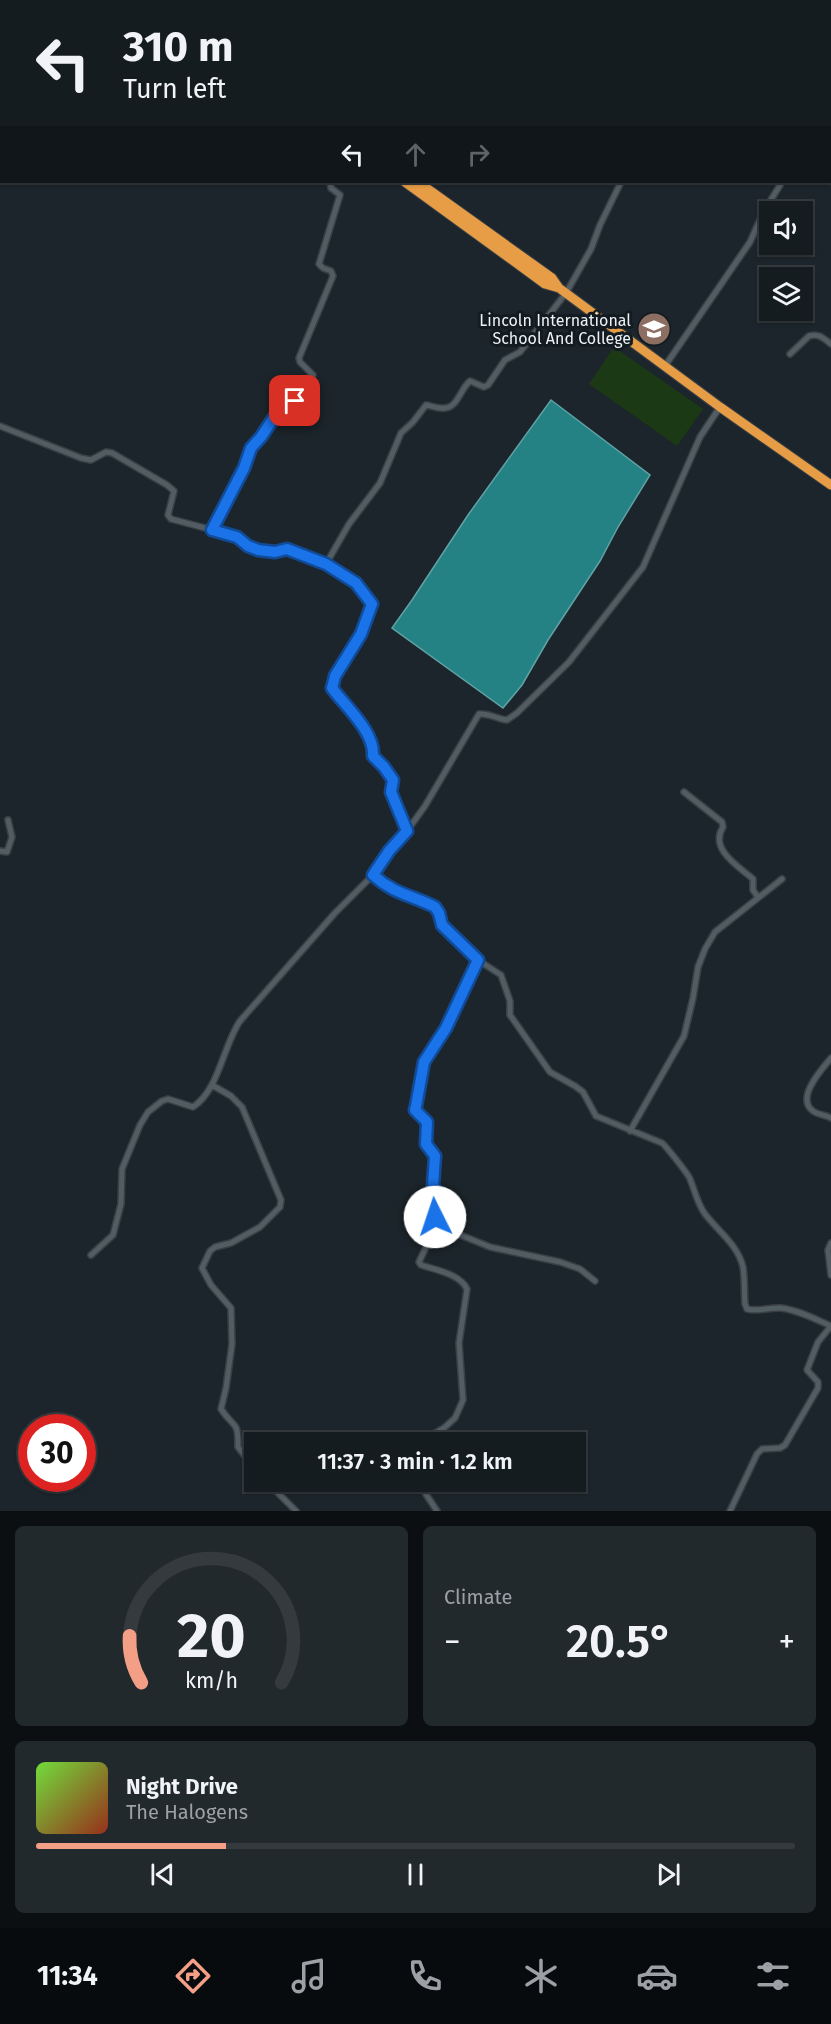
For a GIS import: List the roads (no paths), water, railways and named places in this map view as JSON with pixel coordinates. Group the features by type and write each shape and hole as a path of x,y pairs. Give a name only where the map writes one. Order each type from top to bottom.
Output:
{"highway":[{"path":"406,183 545,284 562,290"},
{"path":"419,183 552,278 562,290 720,407 831,485"}],"street":[{"path":"212,530 244,468 251,448 277,413 304,392 314,375 300,362 299,358 333,276 332,271 319,264 340,195 331,188 330,183"},
{"path":"326,564 349,524 380,483 401,433 426,405 449,408 470,381 484,387 488,385 505,360 520,352 591,249 621,183"},
{"path":"665,366 750,242 764,211 781,183"},
{"path":"790,354 813,335 818,335 831,344"},
{"path":"91,1255 113,1235 121,1204 122,1169 140,1125 148,1112 168,1099 193,1107 201,1102 212,1085 232,1033 240,1021 321,928 373,875 425,806 479,714 507,720 569,662 643,567 700,437 720,407"},
{"path":"0,426 81,458 91,460 106,452 112,453 174,491 168,515 171,519 237,537 248,546 258,550 275,552 287,549 326,564 356,583 372,604 361,634 335,676 332,688 369,736 373,756 393,780 391,792 407,831"},
{"path":"684,792 724,824 719,835 723,850 730,860 753,879 753,890 759,897"},
{"path":"0,851 7,852 12,837 8,820"},
{"path":"373,875 386,887 435,907 442,925 478,960 501,975 510,1001 510,1015 550,1072 583,1092 596,1116 665,1146 688,1175 694,1194 705,1213 734,1248 743,1266 747,1309 752,1311 770,1307 784,1308 831,1326 818,1342 807,1370 818,1382 818,1388 785,1445 780,1448 762,1449 757,1454 730,1511"},
{"path":"630,1131 684,1036 698,966 705,949 715,933 782,879"},
{"path":"438,1432 455,1418 463,1400 459,1343 467,1289 464,1283 455,1277 418,1262 434,1230 438,1198 433,1185 435,1156 426,1144 427,1122 415,1110 424,1062 446,1028 478,960"},
{"path":"831,1058 812,1082 808,1095 809,1107 812,1111 831,1118"},
{"path":"212,1085 231,1096 242,1107 281,1200 280,1208 260,1227 231,1243 215,1247 210,1251 202,1268 211,1285 231,1308 232,1344 221,1409 236,1425 239,1434 238,1447 244,1455"},
{"path":"434,1230 458,1234 490,1247 560,1262 580,1269 595,1281"},
{"path":"831,1243 828,1250 831,1275"},
{"path":"277,1492 296,1511"},
{"path":"425,1492 437,1511"}],"water":[{"path":"551,400 650,475 600,561 548,640 522,685 503,708 392,628 468,515"}],"place":[{"name":"Lincoln International School And College","path":"654,329"}]}
